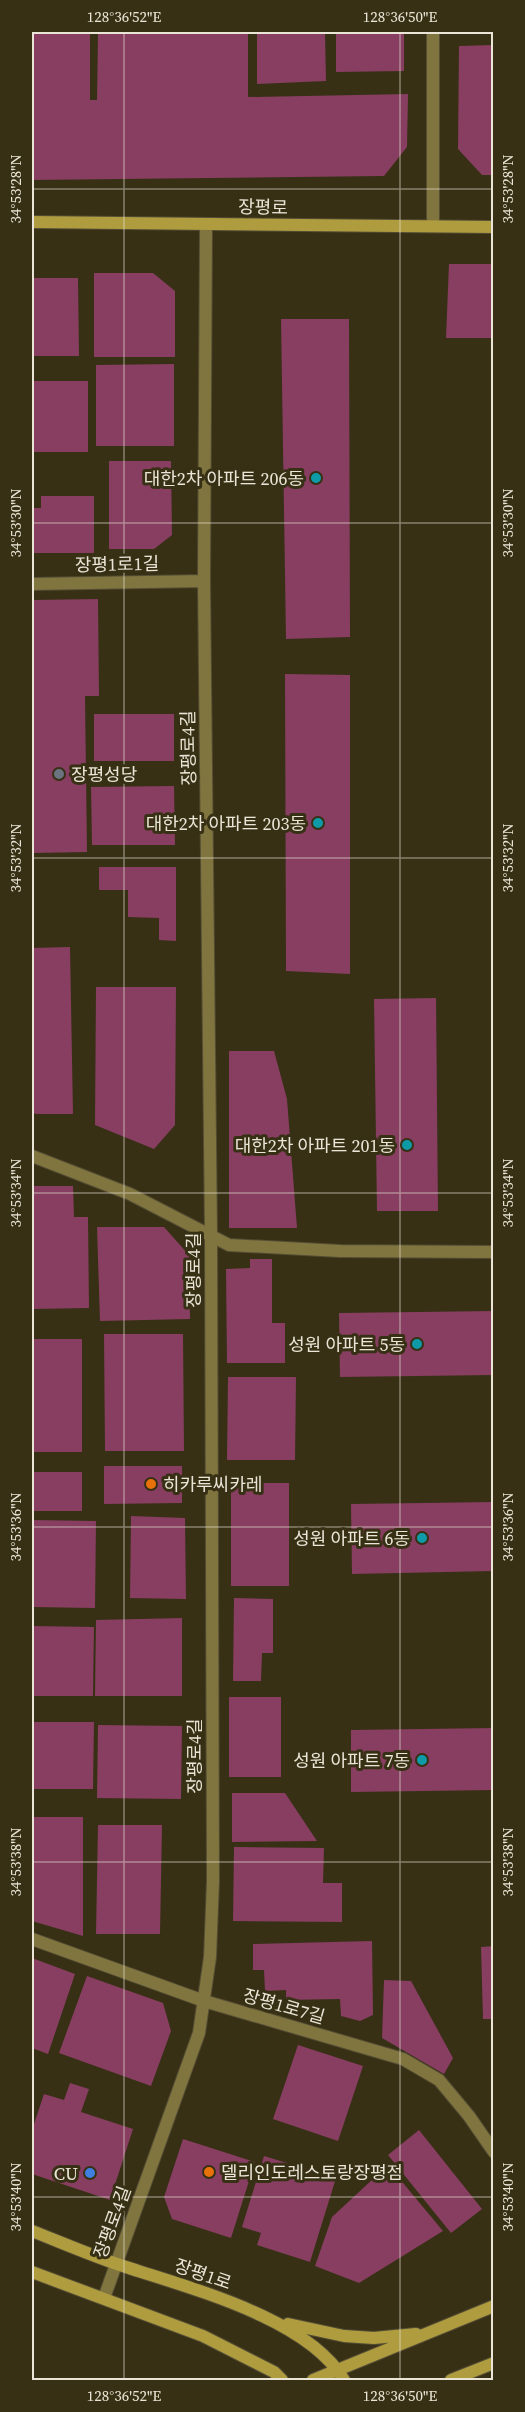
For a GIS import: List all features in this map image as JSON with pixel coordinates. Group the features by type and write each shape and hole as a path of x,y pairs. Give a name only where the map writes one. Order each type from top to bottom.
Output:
{"street":[{"path":"433,32 433,226"},
{"name":"장평로","path":"32,222 494,227"},
{"name":"장평로4길","path":"104,2298 199,2033 210,1957 213,1881 211,1235 204,581 206,224"},
{"name":"장평1로1길","path":"32,584 204,581"},
{"path":"32,1156 130,1194 229,1245 340,1251 494,1252"},
{"name":"장평1로7길","path":"32,1939 204,2001 403,2059 439,2080 470,2116 494,2152"},
{"name":"장평1로","path":"32,2231 116,2264 220,2297 298,2334 341,2375"},
{"path":"32,2272 203,2336 274,2373 282,2380"},
{"path":"313,2380 341,2375 429,2333 494,2306"},
{"path":"264,2318 344,2336 374,2338 429,2333"},
{"path":"451,2380 494,2363"}],"building":[{"path":"32,32 90,32 90,100 97,100 98,34 248,32 248,97 408,94 407,147 384,176 32,180"},
{"path":"257,32 325,32 326,81 257,84"},
{"path":"336,32 404,32 404,71 336,72"},
{"path":"494,45 494,175 482,175 458,149 459,46"},
{"path":"449,264 494,264 494,338 446,338"},
{"path":"94,273 153,273 175,291 175,357 94,357"},
{"path":"32,278 78,278 79,356 32,356"},
{"name":"대한2차 아파트 206동","path":"281,319 349,319 350,637 286,639"},
{"path":"174,364 174,446 96,446 96,365"},
{"path":"32,381 88,381 88,452 32,452"},
{"path":"109,461 171,461 172,535 154,549 109,549"},
{"path":"41,496 94,496 94,553 32,553 32,508 41,508"},
{"name":"장평성당","path":"98,599 99,696 85,696 87,852 32,853 32,600"},
{"name":"대한2차 아파트 203동","path":"285,674 350,675 350,974 286,971"},
{"path":"94,714 174,714 174,761 94,761"},
{"path":"174,786 175,845 92,845 91,787"},
{"path":"99,867 176,867 176,941 159,940 159,918 128,917 128,890 99,890"},
{"path":"70,947 73,1114 32,1113 32,948"},
{"path":"96,987 176,987 175,1125 154,1149 95,1125"},
{"name":"대한2차 아파트 201동","path":"436,998 438,1211 377,1211 374,999"},
{"path":"229,1051 274,1051 287,1099 297,1228 229,1228"},
{"path":"32,1186 73,1186 74,1217 88,1217 89,1308 32,1309"},
{"path":"97,1227 164,1227 189,1255 190,1319 100,1321"},
{"path":"250,1259 272,1259 272,1323 285,1323 285,1363 227,1363 226,1269 250,1268"},
{"name":"성원 아파트 5동","path":"494,1311 494,1375 340,1377 339,1313"},
{"path":"104,1334 183,1334 184,1451 105,1451"},
{"path":"32,1339 82,1339 82,1452 32,1452"},
{"path":"228,1377 296,1377 295,1460 227,1460"},
{"path":"104,1466 182,1466 182,1503 104,1504"},
{"path":"32,1472 82,1472 82,1511 32,1511"},
{"path":"231,1483 289,1483 289,1586 231,1586"},
{"name":"성원 아파트 6동","path":"494,1502 494,1571 352,1574 351,1504"},
{"path":"131,1516 185,1518 186,1599 130,1598"},
{"path":"32,1520 96,1521 95,1608 32,1607"},
{"path":"234,1598 273,1599 273,1653 262,1653 261,1681 233,1681"},
{"path":"182,1618 182,1696 95,1696 96,1620"},
{"path":"32,1626 94,1627 93,1696 32,1696"},
{"path":"229,1697 281,1697 281,1777 229,1777"},
{"path":"32,1722 94,1722 93,1789 32,1789"},
{"path":"98,1725 182,1726 181,1799 97,1798"},
{"name":"성원 아파트 7동","path":"494,1728 494,1790 351,1792 351,1730"},
{"path":"232,1793 285,1793 317,1841 232,1842"},
{"path":"32,1817 83,1817 83,1936 32,1921"},
{"path":"98,1825 162,1825 160,1934 96,1934"},
{"path":"234,1847 324,1848 323,1883 342,1883 342,1922 233,1921"},
{"path":"372,1941 373,2015 360,2021 341,2016 340,1999 286,2000 286,1990 265,1991 264,1970 253,1970 253,1944"},
{"path":"494,1946 494,2019 483,2019 481,1947"},
{"path":"32,1958 75,1974 48,2054 32,2048"},
{"path":"87,1976 163,2003 171,2031 151,2086 59,2053"},
{"path":"384,1980 411,1981 453,2058 444,2074 382,2038"},
{"path":"298,2045 363,2066 338,2141 273,2119"},
{"path":"70,2083 89,2089 81,2112 133,2129 110,2200 32,2174 32,2130 44,2094 64,2100"},
{"path":"419,2130 482,2209 451,2233 388,2155"},
{"path":"183,2139 255,2162 231,2238 172,2219 164,2197"},
{"path":"264,2156 336,2178 310,2262 257,2245 261,2233 242,2227"},
{"path":"388,2165 443,2231 359,2283 315,2266 332,2217"}],"place":[{"name":"대한2차 아파트 206동","path":"316,478"},
{"name":"장평성당","path":"59,774"},
{"name":"대한2차 아파트 203동","path":"318,823"},
{"name":"대한2차 아파트 201동","path":"407,1145"},
{"name":"성원 아파트 5동","path":"417,1344"},
{"name":"히카루씨카레","path":"151,1484"},
{"name":"성원 아파트 6동","path":"422,1538"},
{"name":"성원 아파트 7동","path":"422,1760"},
{"name":"델리인도레스토랑장평점","path":"209,2172"},
{"name":"CU","path":"90,2173"}]}
